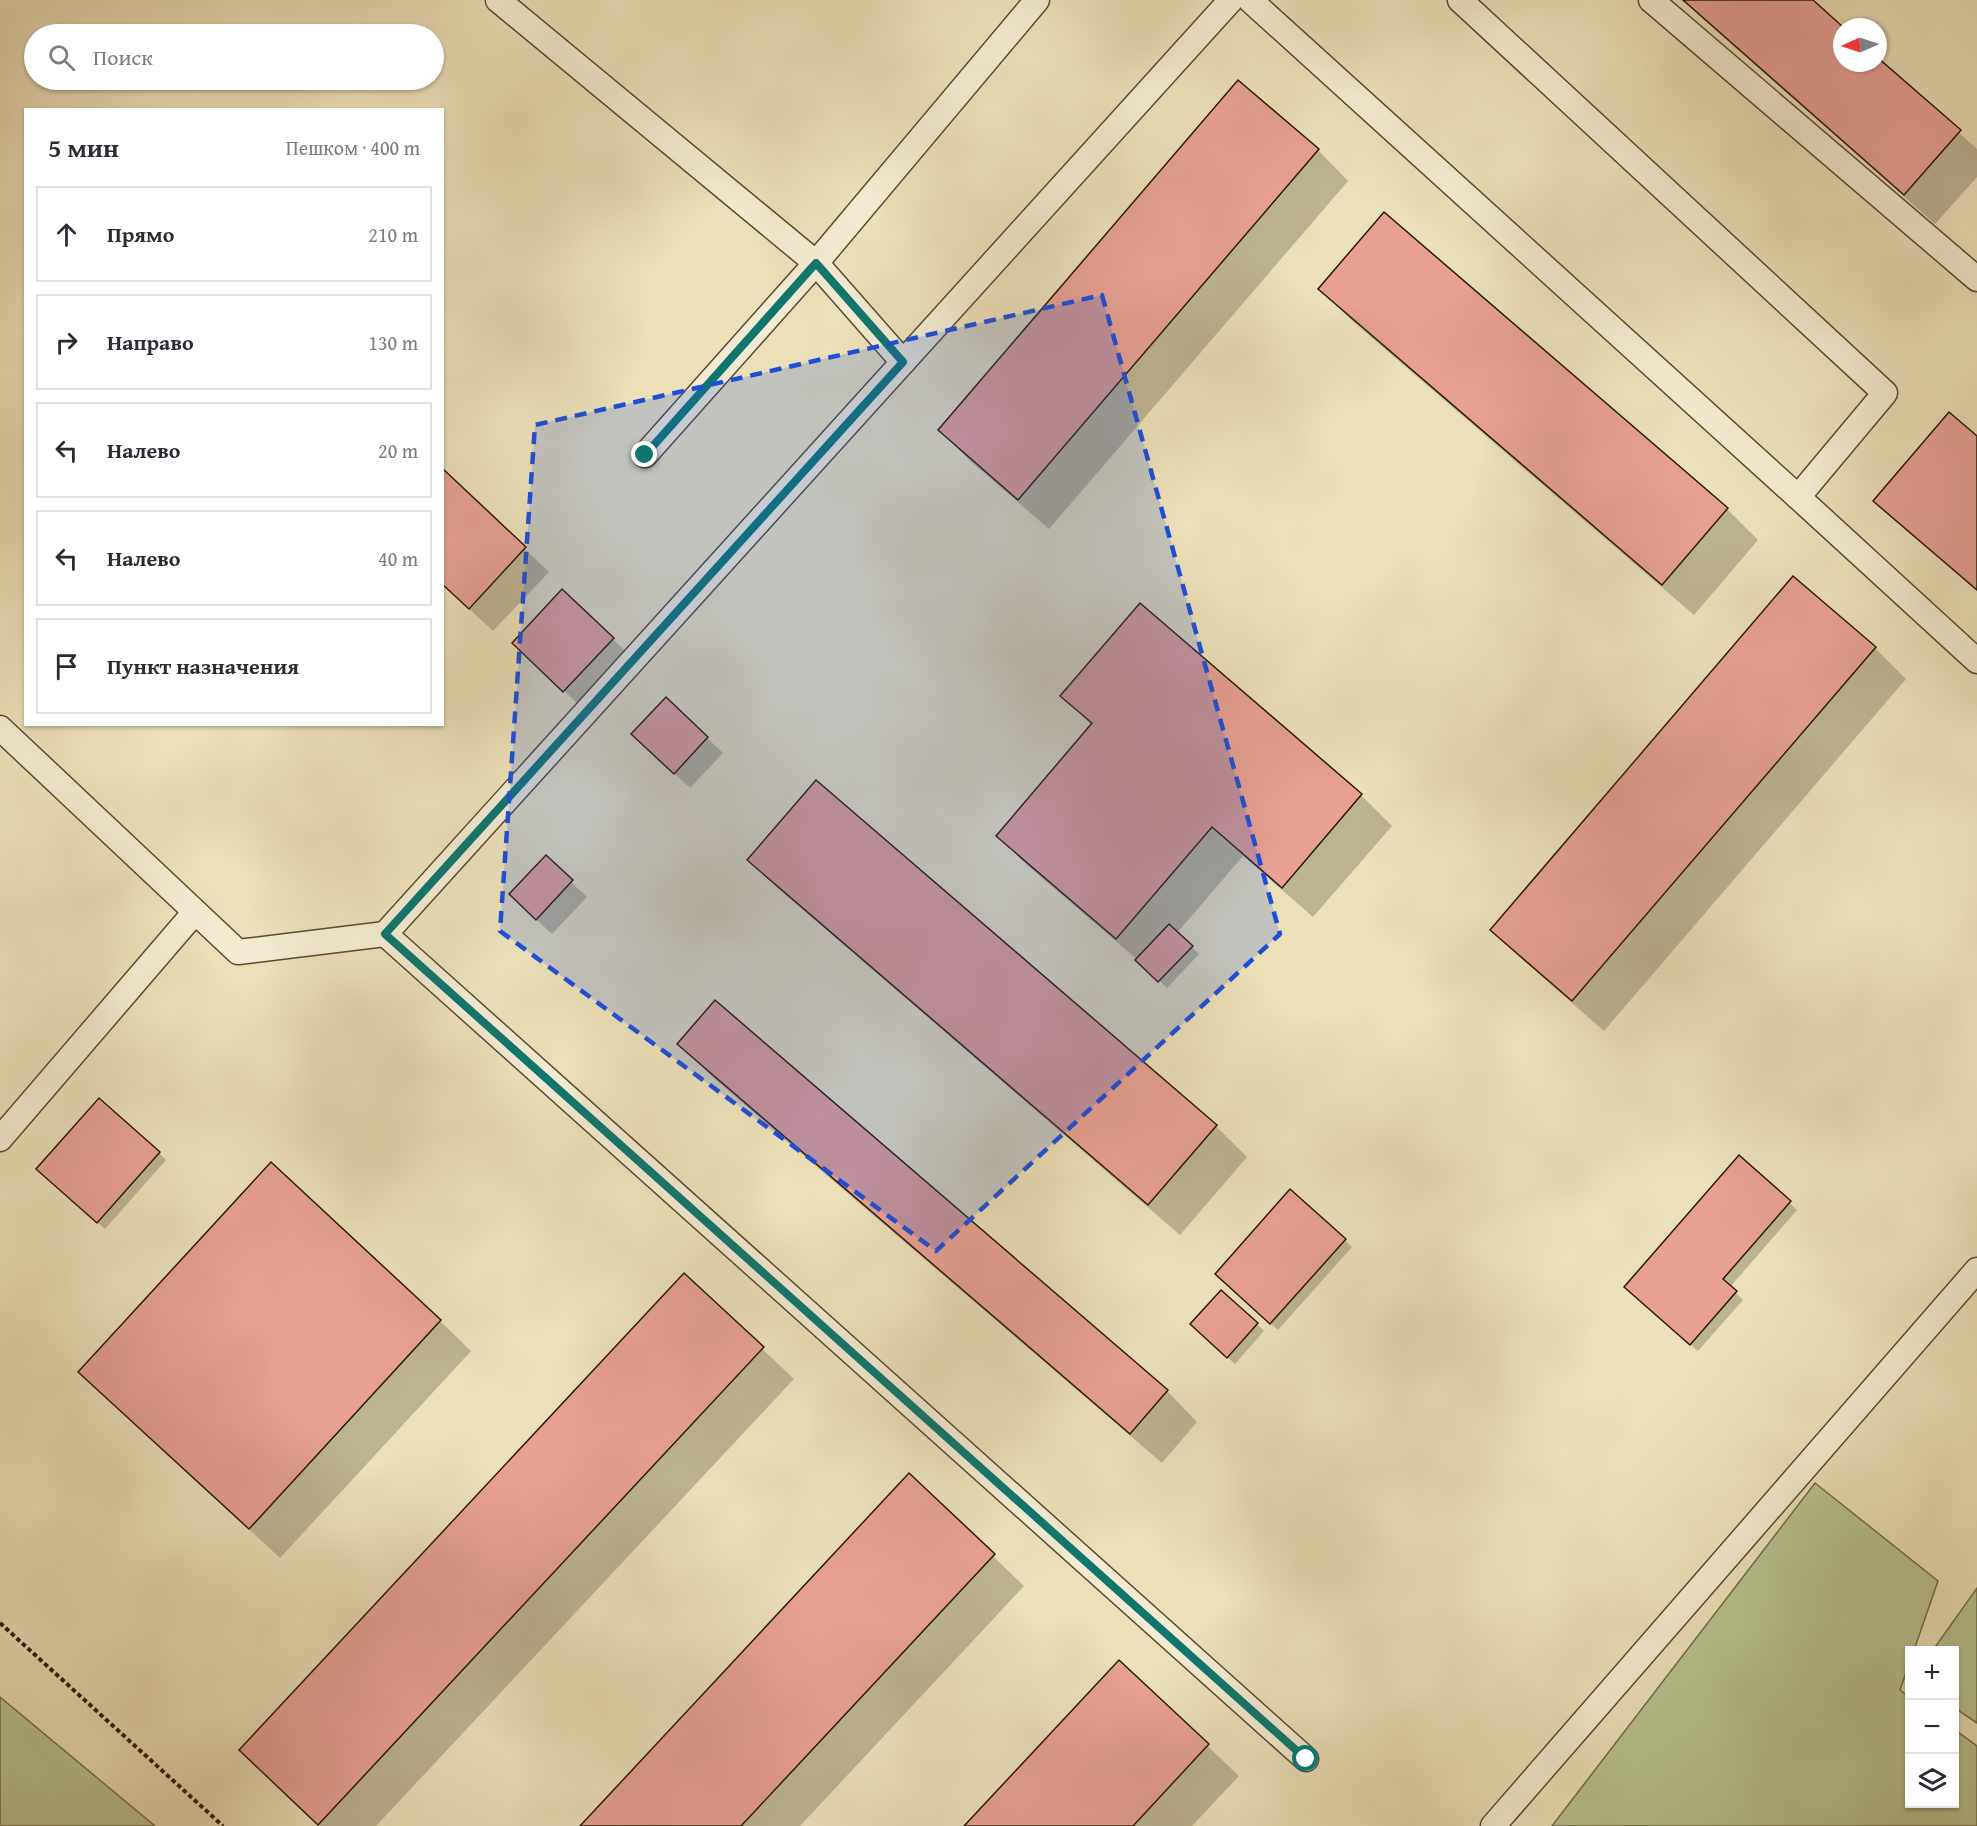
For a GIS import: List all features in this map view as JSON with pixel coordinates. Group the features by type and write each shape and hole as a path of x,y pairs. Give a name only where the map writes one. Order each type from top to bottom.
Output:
{"lane":[{"path":"498,0 816,263 903,362"},
{"path":"645,455 816,263 1036,0"},
{"path":"0,728 238,952 385,934 1231,0"},
{"path":"1250,0 1977,661"},
{"path":"1460,0 1885,393 1798,497"},
{"path":"1651,0 1977,279"},
{"path":"0,1138 195,912"},
{"path":"385,934 1306,1759"},
{"path":"1493,1826 1977,1270"}],"path":[{"path":"0,1623 224,1826"}],"highlighted area":[{"path":"1102,295 1280,934 936,1251 500,931 535,425"}],"green space":[{"path":"1815,1483 1938,1581 1915,1646 1905,1646 1905,1676 1900,1690 1905,1694 1905,1808 1959,1808 1959,1733 1977,1746 1977,1826 1552,1826"},
{"path":"1977,1588 1977,1723 1959,1711 1959,1646 1936,1646"},
{"path":"0,1697 155,1826 0,1826"}],"building":[{"path":"1683,0 1813,0 1833,18 1833,72 1887,72 1887,66 1961,130 1904,195"},
{"path":"1238,80 1319,149 1018,500 938,430"},
{"path":"1384,212 1728,508 1662,585 1318,289"},
{"path":"1949,412 1977,436 1977,590 1873,501"},
{"path":"444,470 526,547 469,609 444,586"},
{"path":"1793,576 1876,647 1572,1001 1490,930"},
{"path":"562,589 614,638 563,692 512,643"},
{"path":"1140,603 1362,794 1282,888 1212,827 1116,939 996,836 1092,723 1060,696"},
{"path":"666,697 708,737 674,774 631,734"},
{"path":"816,780 1217,1125 1148,1205 747,860"},
{"path":"546,855 573,880 536,920 509,894"},
{"path":"1169,924 1193,946 1158,982 1135,960"},
{"path":"715,1000 1168,1390 1130,1434 677,1044"},
{"path":"99,1098 160,1152 97,1223 36,1169"},
{"path":"1739,1155 1791,1201 1723,1279 1737,1291 1690,1345 1624,1287"},
{"path":"271,1162 441,1320 249,1529 78,1372"},
{"path":"1290,1189 1346,1239 1270,1324 1215,1274"},
{"path":"684,1273 764,1347 318,1825 239,1750"},
{"path":"1221,1290 1258,1323 1227,1358 1190,1324"},
{"path":"909,1473 995,1554 741,1826 580,1826"},
{"path":"1119,1660 1209,1744 1133,1826 964,1826"}],"route":[{"path":"645,455 816,263 903,362 385,934 1306,1759"}]}
